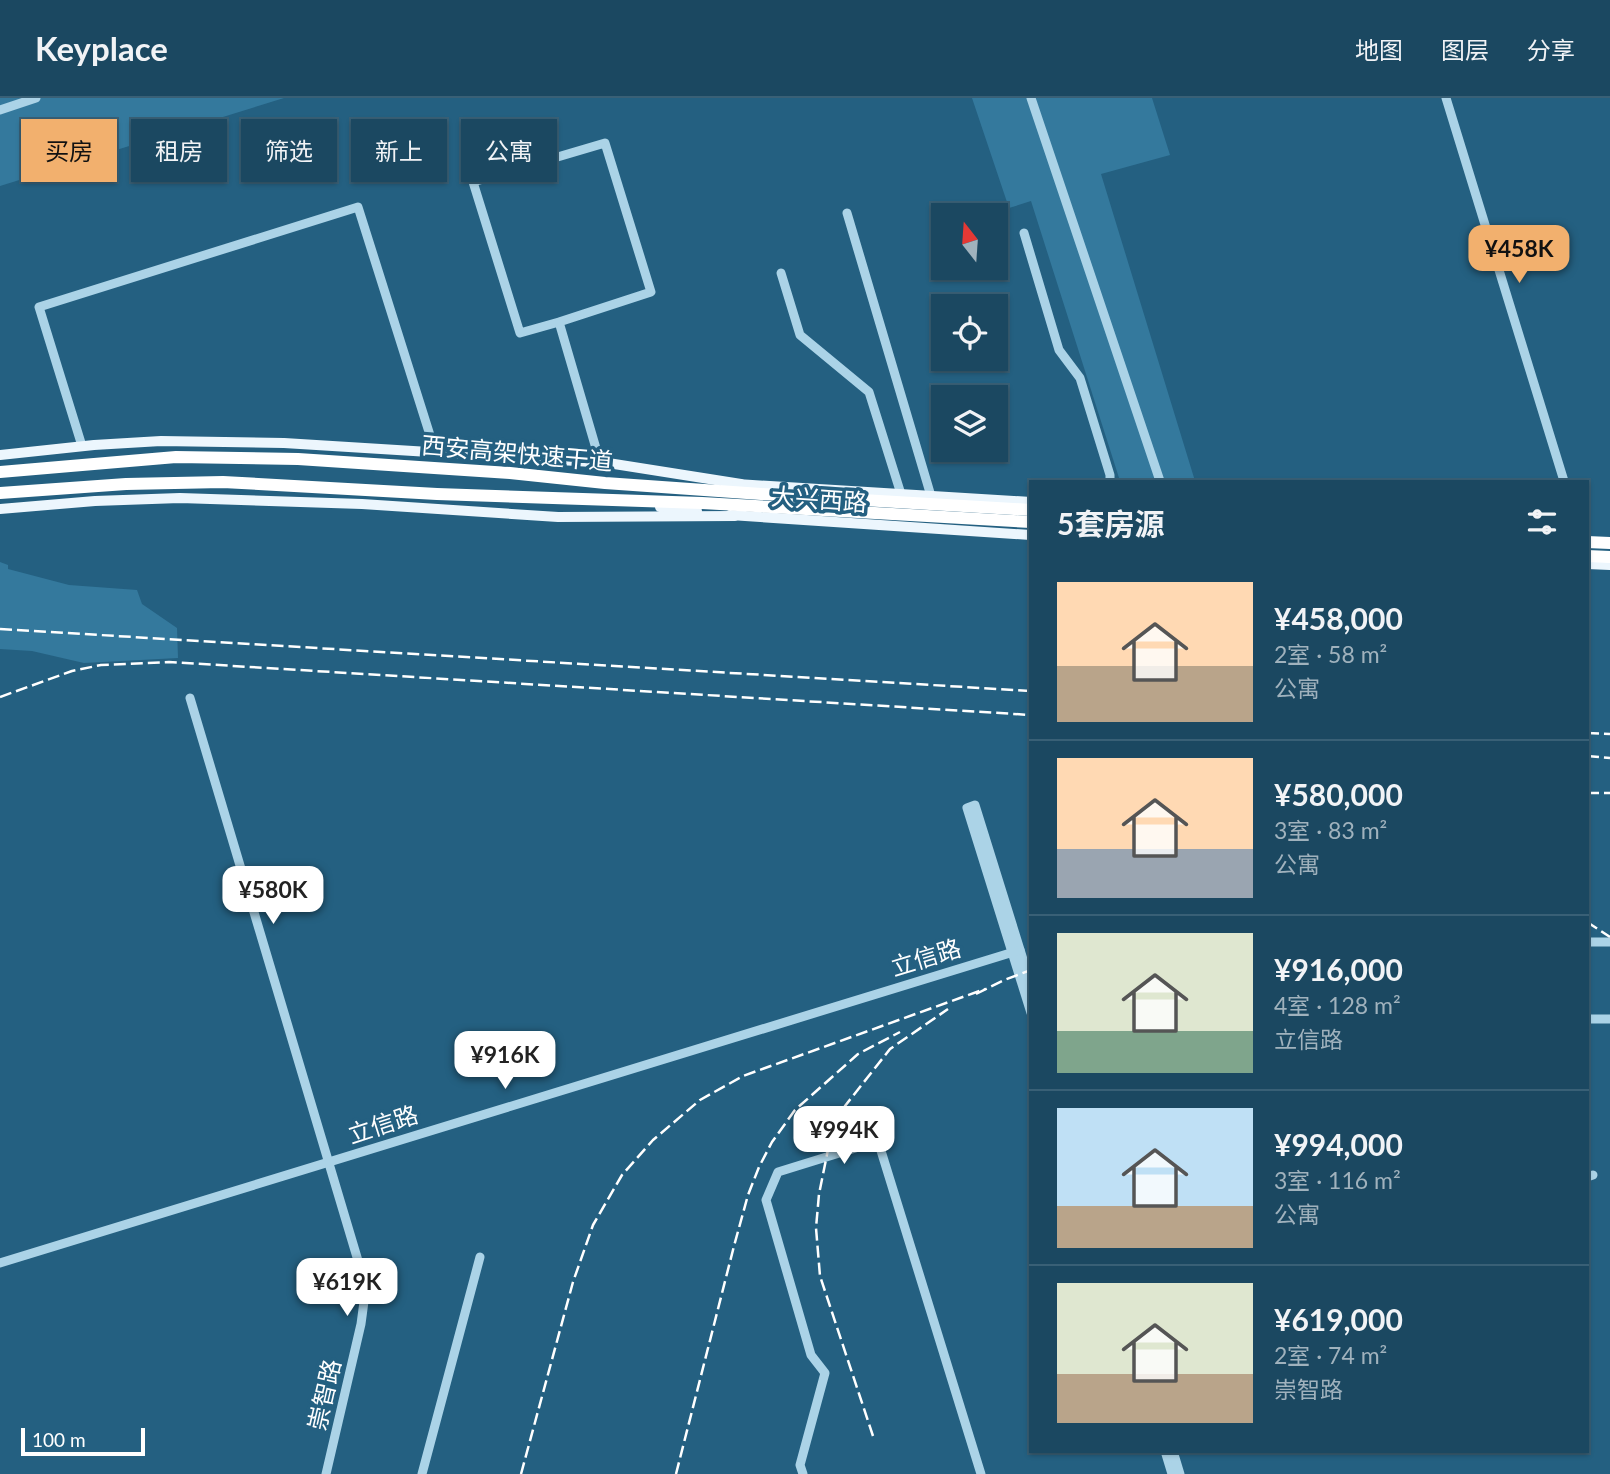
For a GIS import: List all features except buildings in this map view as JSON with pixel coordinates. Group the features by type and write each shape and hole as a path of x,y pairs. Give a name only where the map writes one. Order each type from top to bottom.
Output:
{"highway":[{"name":"西安高架快速干道","path":"0,472 176,457 287,459 510,473 761,500 1029,522"},
{"name":"西安高架快速干道","path":"0,493 190,482 606,500 761,500 1029,510"},
{"path":"1589,542 1610,543"},
{"path":"1589,556 1610,557"}],"main road":[{"path":"0,455 82,446 210,441 435,451 600,462 741,484"},
{"name":"大兴西路","path":"605,483 741,484 1029,502"},
{"path":"0,509 95,501 180,498 349,503 558,517 735,516"},
{"name":"大兴西路","path":"606,500 735,516 1029,535"},
{"path":"1589,536 1610,537"},
{"path":"1589,564 1610,565"}],"street":[{"path":"0,110 36,98"},
{"path":"1031,98 1160,480"},
{"path":"1446,98 1564,480"},
{"path":"605,143 651,292 559,322 520,333 473,182 605,143"},
{"path":"82,446 39,307 358,207 435,451"},
{"path":"847,214 931,496"},
{"path":"1024,233 1059,349 1080,378 1110,480"},
{"path":"781,273 800,335 869,392 901,494"},
{"path":"559,322 600,462"},
{"name":"崇智路","path":"190,698 328,1163 358,1254 365,1294 361,1324 326,1474"},
{"path":"1028,994 1016,951 975,806 967,808 1016,951 1029,980"},
{"path":"1589,942 1610,942"},
{"name":"立信路","path":"0,1263 1016,951"},
{"path":"1589,1019 1610,1019"},
{"path":"803,1474 800,1465 825,1373 811,1355 766,1200 778,1172 878,1141 981,1474"},
{"path":"422,1474 480,1257"},
{"path":"1166,1453 1172,1474"},
{"path":"1174,1453 1180,1474"}],"shaded area":[{"path":"0,98 284,98 216,119 131,119 131,145 117,150 117,119 21,119 21,179 0,186"},
{"path":"972,98 1152,98 1170,155 1101,174 1195,480 1120,480 1031,201 1009,208"},
{"path":"0,562 8,565 8,569 69,585 137,590 142,604 177,628 178,658 84,663 32,651 0,649"}],"railway":[{"path":"0,629 1029,691"},
{"path":"0,697 72,671 101,665 169,662 1029,715"},
{"path":"1589,733 1610,734"},
{"path":"1589,756 1610,758"},
{"path":"1589,793 1610,793"},
{"path":"1589,923 1610,937"},
{"path":"976,994 1029,971"},
{"path":"521,1474 573,1282 593,1225 622,1175 653,1140 700,1100 743,1076 985,989"},
{"path":"873,1436 820,1276 816,1228 819,1194 831,1135 845,1106 890,1049 948,1009"},
{"path":"676,1474 734,1246 759,1167 772,1142 795,1110 858,1054 900,1032"}]}
